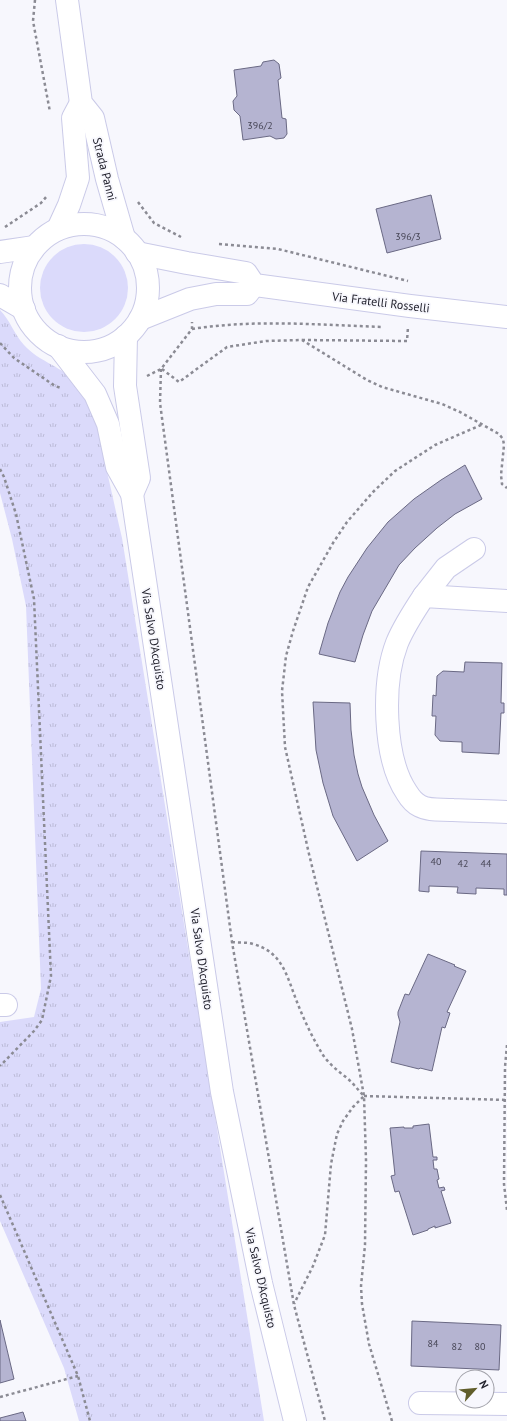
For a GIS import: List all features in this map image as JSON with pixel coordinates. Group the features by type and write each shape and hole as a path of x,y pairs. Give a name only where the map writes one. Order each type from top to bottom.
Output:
{"street":[{"name":"Strada Panni","path":"67,0 81,103 93,118 107,179 131,245"},
{"name":"Strada Panni","path":"58,229 69,205 78,178 73,118 81,103"},
{"path":"131,245 144,265 148,292 146,306 140,319 126,336 111,346 94,352 75,352 58,346 43,337 31,325 24,309 20,288 24,266 34,247 45,237 58,229 81,224 103,227 131,245 187,263 246,273 254,285 247,294 216,294 190,299 140,319"},
{"path":"0,252 34,247"},
{"name":"Via Fratelli Rosselli","path":"254,285 410,306 507,317"},
{"path":"0,295 24,309"},
{"name":"Via Salvo D'Acquisto","path":"126,336 125,386 139,478 132,494"},
{"name":"Via Salvo D'Acquisto","path":"58,346 95,394 108,424 118,467 132,494 222,1092 261,1283 295,1421"},
{"path":"474,549 446,568 424,596 408,620 397,644 390,675 387,704 389,745 393,765 402,786 410,798 419,806 432,809 507,812"},
{"path":"424,596 507,601"},
{"path":"420,1402 507,1404"}],"path":[{"path":"0,231 41,203 51,191"},
{"path":"161,369 179,382 227,347 266,341 407,341 413,282 278,249 217,243"},
{"path":"325,1421 294,1304 232,942 160,403 161,369 192,329 215,326 267,324 384,327"},
{"path":"302,340 367,380 382,387 442,404 460,412 499,434 503,439 504,445 500,475 502,484 507,488"},
{"path":"392,1421 370,1344 362,1304 361,1286 365,1245 366,1160 364,1096 352,1029 309,854 286,747 282,691 286,656 308,587 333,543 347,522 373,492 395,471 435,445 481,425"},
{"path":"0,469 4,476 16,514 34,599 51,976 42,1020 34,1031 0,1066"},
{"path":"232,942 252,944 275,956 282,965 297,1004 313,1038 324,1056 334,1068 348,1079 364,1096 506,1100"},
{"path":"507,1045 505,1067 506,1100 504,1184 507,1210"},
{"path":"294,1304 313,1266 325,1235 331,1164 337,1134 343,1121 353,1107 364,1096"},
{"path":"0,1195 78,1376 90,1421"},
{"path":"0,1397 78,1376"}],"green space":[{"path":"84,244 101,248 115,257 124,271 128,288 124,305 115,319 101,328 84,332 67,328 53,319 44,305 40,288 44,271 53,257 67,248"},
{"path":"0,310 7,318 21,341 30,351 65,373 77,384 88,402 98,432 122,538 264,1421 79,1421 64,1368 0,1221 0,1022 34,1017 41,989 26,606 12,539 0,493"}],"building":[{"path":"274,60 279,64 281,78 278,80 282,118 286,119 287,134 284,138 276,139 270,136 243,140 240,116 234,110 233,101 237,96 234,70 261,66 263,62"},
{"path":"431,195 441,239 387,253 376,209"},
{"path":"465,465 482,499 455,514 437,528 399,565 372,611 355,662 319,654 328,623 340,592 367,548 388,522 414,499"},
{"path":"465,662 502,663 501,703 504,703 504,713 501,713 499,754 462,752 462,742 440,741 435,735 436,716 432,716 433,695 436,696 437,676 443,671 464,672"},
{"path":"313,702 350,703 351,730 358,774 374,815 388,841 357,861 333,816 323,783 316,750"},
{"path":"421,851 507,854 507,895 504,895 504,889 476,888 476,894 457,893 458,887 429,886 429,892 419,891"},
{"path":"428,954 466,971 447,1012 450,1013 445,1028 442,1027 432,1071 391,1062 400,1022 398,1012 405,994 409,995"},
{"path":"429,1124 433,1157 437,1157 437,1160 433,1160 434,1169 437,1169 439,1188 444,1187 445,1190 441,1191 451,1223 435,1228 435,1226 413,1235 399,1191 395,1192 391,1176 395,1175 390,1128 413,1128 413,1126"},
{"path":"0,1320 14,1379 0,1383"},
{"path":"412,1321 501,1325 499,1370 411,1366"},
{"path":"23,1412 26,1421 0,1421 0,1418"}]}
